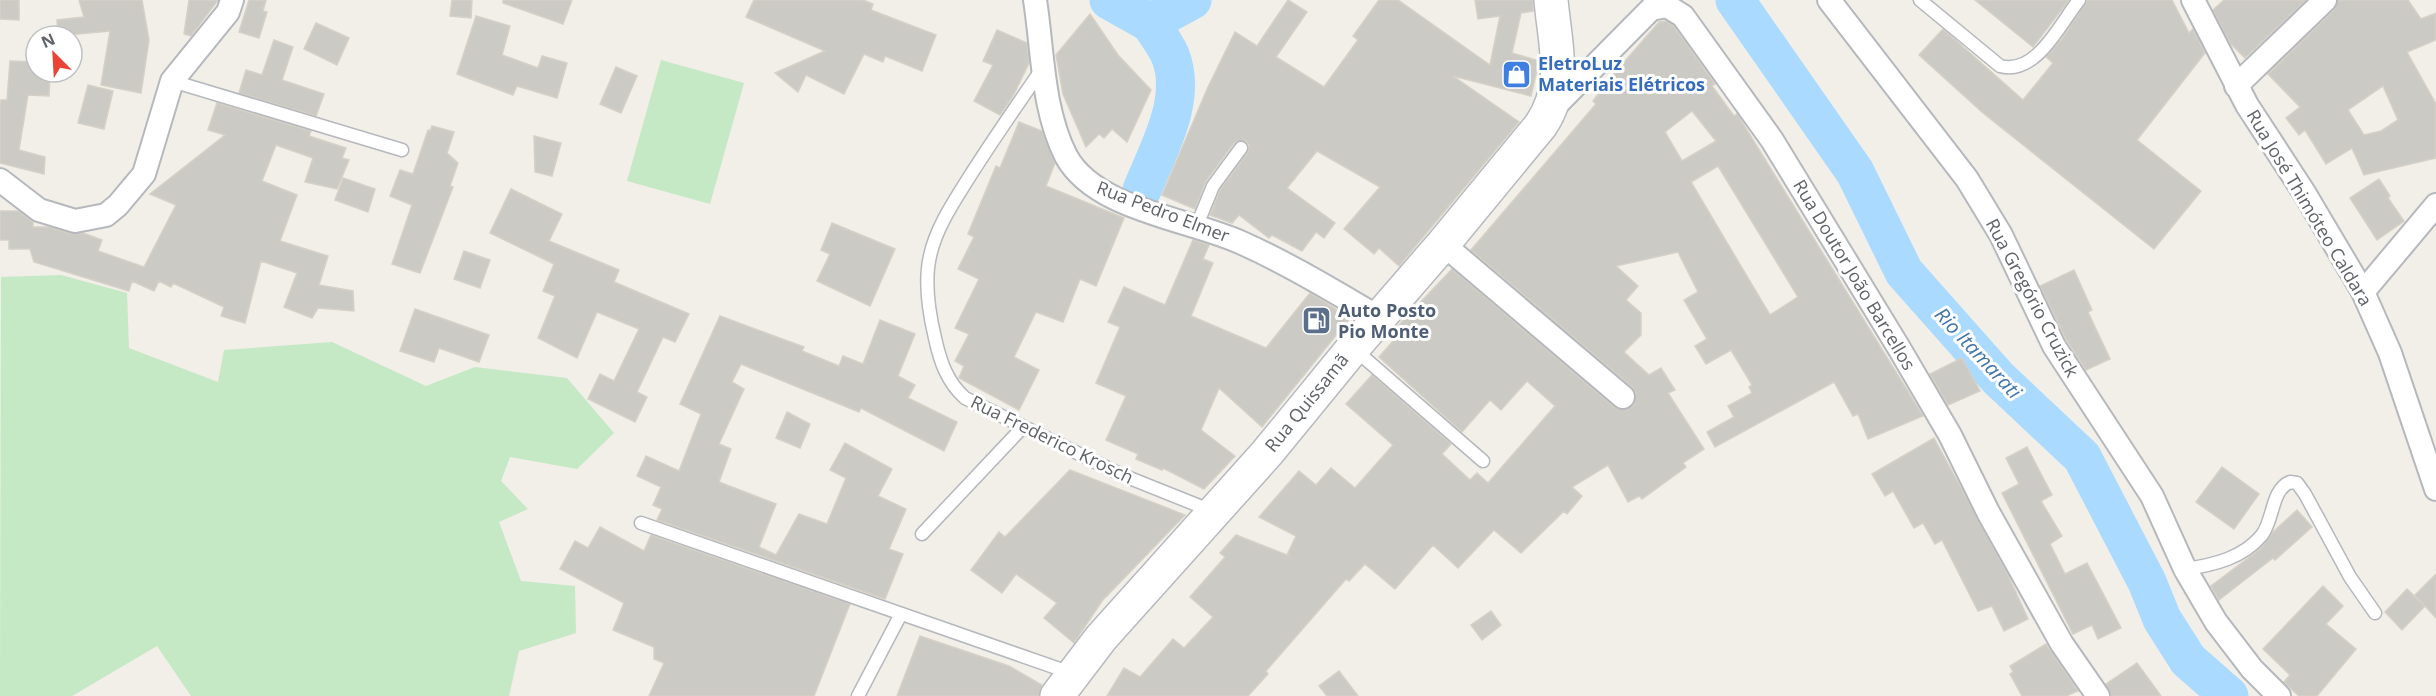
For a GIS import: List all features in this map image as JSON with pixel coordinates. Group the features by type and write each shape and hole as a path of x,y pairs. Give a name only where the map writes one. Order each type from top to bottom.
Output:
{"street":[{"path":"0,180 39,210 75,221 106,215 118,206 144,174 172,81 228,12 232,0"},
{"name":"Rua Pedro Elmer","path":"1035,0 1042,69 1057,132 1066,156 1079,175 1106,194 1240,242 1284,263 1378,317"},
{"name":"Rua Quissamã","path":"1065,685 1130,604 1215,513 1303,412 1378,317 1507,169 1552,108 1558,92 1558,72 1551,0"},
{"name":"Rua Gregório Cruzick","path":"1829,0 1967,179 2001,235 2054,346 2152,496 2185,569 2216,622 2252,669 2279,696"},
{"name":"Rua José Thimóteo Caldara","path":"2193,0 2236,86 2363,292 2390,353 2436,489"},
{"path":"2236,86 2325,0"},
{"name":"Rua Doutor João Barcellos","path":"1552,108 1651,9 1667,6 1683,16 1772,141 1899,348 1950,435 1988,512 2062,644 2098,696"},
{"path":"2363,292 2436,205"},
{"path":"1443,244 1623,397"}],"lane":[{"path":"1920,0 2000,66 2011,69 2033,59 2079,0"},
{"name":"Rua Frederico Krosch","path":"1042,69 949,210 929,257 927,286 939,357 948,380 965,398 1022,428 1215,513"},
{"path":"172,81 402,150"},
{"path":"1197,225 1213,186 1241,148"},
{"path":"1353,348 1483,461"},
{"path":"922,534 1022,428"},
{"path":"2185,569 2226,560 2245,550 2262,534 2280,489 2290,482 2297,483 2350,578 2375,613"},
{"path":"641,523 901,614 1065,685"},
{"path":"858,696 901,614"}],"green space":[{"path":"661,60 744,83 710,204 627,181"},
{"path":"61,275 127,293 129,348 218,382 224,350 332,342 426,386 475,367 567,378 614,433 577,469 510,457 501,481 528,509 499,522 521,581 575,586 576,633 519,651 509,696 191,696 157,646 72,696 0,696 1,277"}],"building":[{"path":"0,0 19,0 19,20 0,19"},
{"path":"79,0 142,0 149,40 141,93 101,85 110,31 84,34 84,24 57,24 57,20 84,17"},
{"path":"189,0 218,0 191,36 184,34"},
{"path":"249,0 266,0 263,11 267,12 259,38 239,32"},
{"path":"452,0 472,0 471,18 450,16"},
{"path":"503,0 572,0 563,24 503,3"},
{"path":"754,0 863,0 873,4 871,10 936,35 922,71 885,56 883,62 864,54 844,94 806,75 798,92 775,73 825,51 746,17"},
{"path":"1288,0 1307,12 1276,57 1324,87 1358,40 1353,36 1379,0 1398,0 1490,65 1500,16 1478,19 1475,0 1533,0 1533,11 1521,13 1512,53 1539,61 1531,96 1453,76 1519,122 1399,266 1379,248 1374,254 1344,229 1380,187 1317,151 1287,188 1335,223 1324,238 1316,232 1302,251 1272,235 1269,238 1239,215 1232,223 1210,215 1220,190 1248,152 1249,145 1245,141 1234,143 1206,181 1195,209 1162,195 1208,87 1235,32 1257,46"},
{"path":"1975,0 2069,0 2033,47"},
{"path":"2087,0 2172,0 2189,33 2193,29 2205,53 2137,140 2201,191 2154,249 1983,113 1919,55 1943,29 2023,100 2053,63 2046,57 2062,39"},
{"path":"2224,0 2306,0 2245,58 2230,43 2213,10"},
{"path":"2338,0 2408,0 2421,19 2436,13 2436,40 2407,52 2436,104 2436,158 2364,175 2352,148 2326,164 2305,130 2299,135 2286,118 2300,107 2268,74 2334,10","holes":["2383,86 2398,120 2381,131 2364,135 2348,110"]},
{"path":"1090,14 1118,55 1151,90 1127,142 1112,129 1104,138 1099,134 1086,147 1063,94 1056,55"},
{"path":"476,16 510,26 502,55 538,68 542,56 567,63 557,98 517,86 513,95 457,74"},
{"path":"1666,21 1674,26 1715,84 1712,86 1734,116 1737,114 1923,416 1868,439 1858,414 1853,416 1834,382 1715,447 1707,432 1734,417 1728,406 1752,393 1749,387 1752,385 1731,350 1706,364 1695,346 1707,339 1684,300 1698,292 1678,252 1616,266 1638,286 1626,300 1641,313 1641,335 1624,352 1649,375 1661,368 1675,390 1668,393 1704,449 1683,463 1686,467 1642,499 1639,496 1628,502 1608,465 1572,487 1582,496 1567,514 1564,511 1521,553 1494,530 1458,568 1433,545 1395,589 1365,564 1349,581 1346,579 1266,671 1268,674 1248,696 1107,696 1124,668 1140,677 1173,639 1184,648 1213,617 1190,597 1225,557 1220,553 1236,535 1287,555 1296,536 1259,517 1299,471 1316,485 1331,468 1355,488 1393,445 1346,404 1372,375 1451,444 1442,454 1470,480 1477,473 1488,483 1555,406 1527,381 1501,410 1490,400 1462,432 1379,357 1402,331 1397,327 1452,269 1614,407 1627,410 1634,405 1636,393 1632,387 1471,250 1596,104 1593,101 1612,76 1659,22","holes":["1692,111 1716,141 1682,161 1665,132","1718,166 1798,297 1770,315 1691,182"]},
{"path":"316,23 349,38 337,65 304,49"},
{"path":"997,30 1027,43 1029,63 1014,94 1000,115 974,101 993,65 983,61"},
{"path":"274,40 293,47 282,80 324,94 316,116 239,93 246,70 262,75"},
{"path":"10,61 24,62 24,84 50,84 49,96 28,95 19,150 45,157 44,174 0,163 0,108 1,100 7,100"},
{"path":"616,67 637,76 621,113 600,104"},
{"path":"88,85 113,91 104,129 78,123"},
{"path":"217,103 311,131 309,136 346,148 342,158 349,160 337,189 305,182 313,158 276,145 262,181 297,195 280,241 328,256 319,285 353,291 354,311 318,308 312,318 284,307 297,273 261,261 245,323 221,316 224,307 173,283 171,287 159,281 154,291 132,281 129,291 34,262 30,249 9,249 9,240 0,240 0,211 18,211 33,222 33,227 49,227 72,234 83,233 102,240 98,251 144,267 176,205 150,194 225,135 208,130"},
{"path":"1019,122 1042,131 1055,163 1046,186 1124,218 1096,286 1080,279 1063,322 1036,312 1014,357 1039,370 1019,410 959,378 964,366 955,361 969,334 955,328 979,279 958,269 974,237 968,234 996,166 1000,168"},
{"path":"432,126 454,132 447,153 458,163 450,186 453,187 420,273 392,264 412,205 390,196 400,170 413,174 428,130 430,131"},
{"path":"534,136 561,143 552,176 535,172"},
{"path":"343,178 375,189 368,212 335,200"},
{"path":"2379,179 2390,196 2388,198 2404,221 2377,240 2350,198"},
{"path":"511,189 562,214 549,241 619,270 614,282 689,314 675,342 663,337 637,392 647,397 635,422 588,399 600,374 614,381 639,329 597,312 577,358 538,338 555,296 543,291 554,264 490,233"},
{"path":"832,223 895,249 870,306 817,281 830,254 821,250"},
{"path":"1193,240 1209,245 1203,259 1213,263 1191,316 1266,348 1310,293 1350,318 1262,427 1219,388 1201,430 1235,456 1204,489 1163,468 1162,470 1136,459 1138,454 1106,440 1126,396 1096,383 1120,327 1108,322 1124,287 1165,305"},
{"path":"464,251 490,260 480,288 454,279"},
{"path":"2074,270 2092,310 2088,312 2110,359 2086,370 2066,339 2040,286"},
{"path":"415,309 489,335 479,362 439,348 434,362 400,351"},
{"path":"720,316 804,347 802,351 839,366 843,356 863,364 880,320 915,334 898,376 915,385 908,398 957,422 944,451 861,408 859,412 741,364 732,382 744,389 719,444 731,449 719,482 776,504 759,547 776,555 799,514 827,524 846,478 830,470 845,443 892,469 878,496 906,509 889,549 903,554 885,599 657,520 662,509 653,505 661,487 637,476 646,456 679,471 701,414 680,404"},
{"path":"1962,358 1980,391 1948,405 1930,374"},
{"path":"787,412 810,424 800,448 776,438"},
{"path":"1934,438 2008,575 2028,619 2004,631 1992,606 1978,611 1942,540 1935,544 1923,523 1914,528 1893,491 1885,496 1872,474"},
{"path":"2027,447 2052,495 2041,501 2062,536 2050,544 2065,574 2087,563 2121,628 2098,639 2092,625 2073,634 2002,493 2019,484 2006,458"},
{"path":"2222,467 2259,494 2234,529 2196,502"},
{"path":"1070,470 1185,515 1102,601 1074,643 1044,618 1057,603 1016,574 1002,593 971,570 999,532 1005,537"},
{"path":"2297,510 2312,527 2275,560 2273,558 2219,600 2211,586 2260,549 2273,532"},
{"path":"600,527 644,551 651,535 850,604 814,696 649,696 664,663 654,659 654,647 613,630 624,603 560,569 575,541 588,548"},
{"path":"2436,574 2436,618 2425,606 2402,630 2385,612 2407,589 2414,596"},
{"path":"2323,586 2343,606 2326,624 2356,649 2317,696 2299,696 2284,682 2290,675 2263,649"},
{"path":"1491,611 1501,625 1482,640 1471,625"},
{"path":"920,636 1009,666 1042,685 1039,696 897,696"},
{"path":"2046,644 2078,691 2066,696 2022,696 2010,674 2013,672 2010,666"},
{"path":"2137,663 2161,696 2111,696 2106,684"},
{"path":"1339,671 1358,696 1327,696 1319,686"}],"waterway":[{"name":"Rio Itamarati","path":"1109,0 1150,23 1192,0"},
{"name":"Rio Itamarati","path":"1735,0 1855,172 1904,272 1998,378 2082,457 2147,582 2162,619 2188,660 2229,696"},
{"name":"Rio Itamarati","path":"1142,190 1169,124 1175,89 1175,72 1170,55 1150,23"}],"place":[{"name":"EletroLuz Materiais Elétricos","path":"1517,74"},
{"name":"Auto Posto Pio Monte","path":"1317,321"}]}
